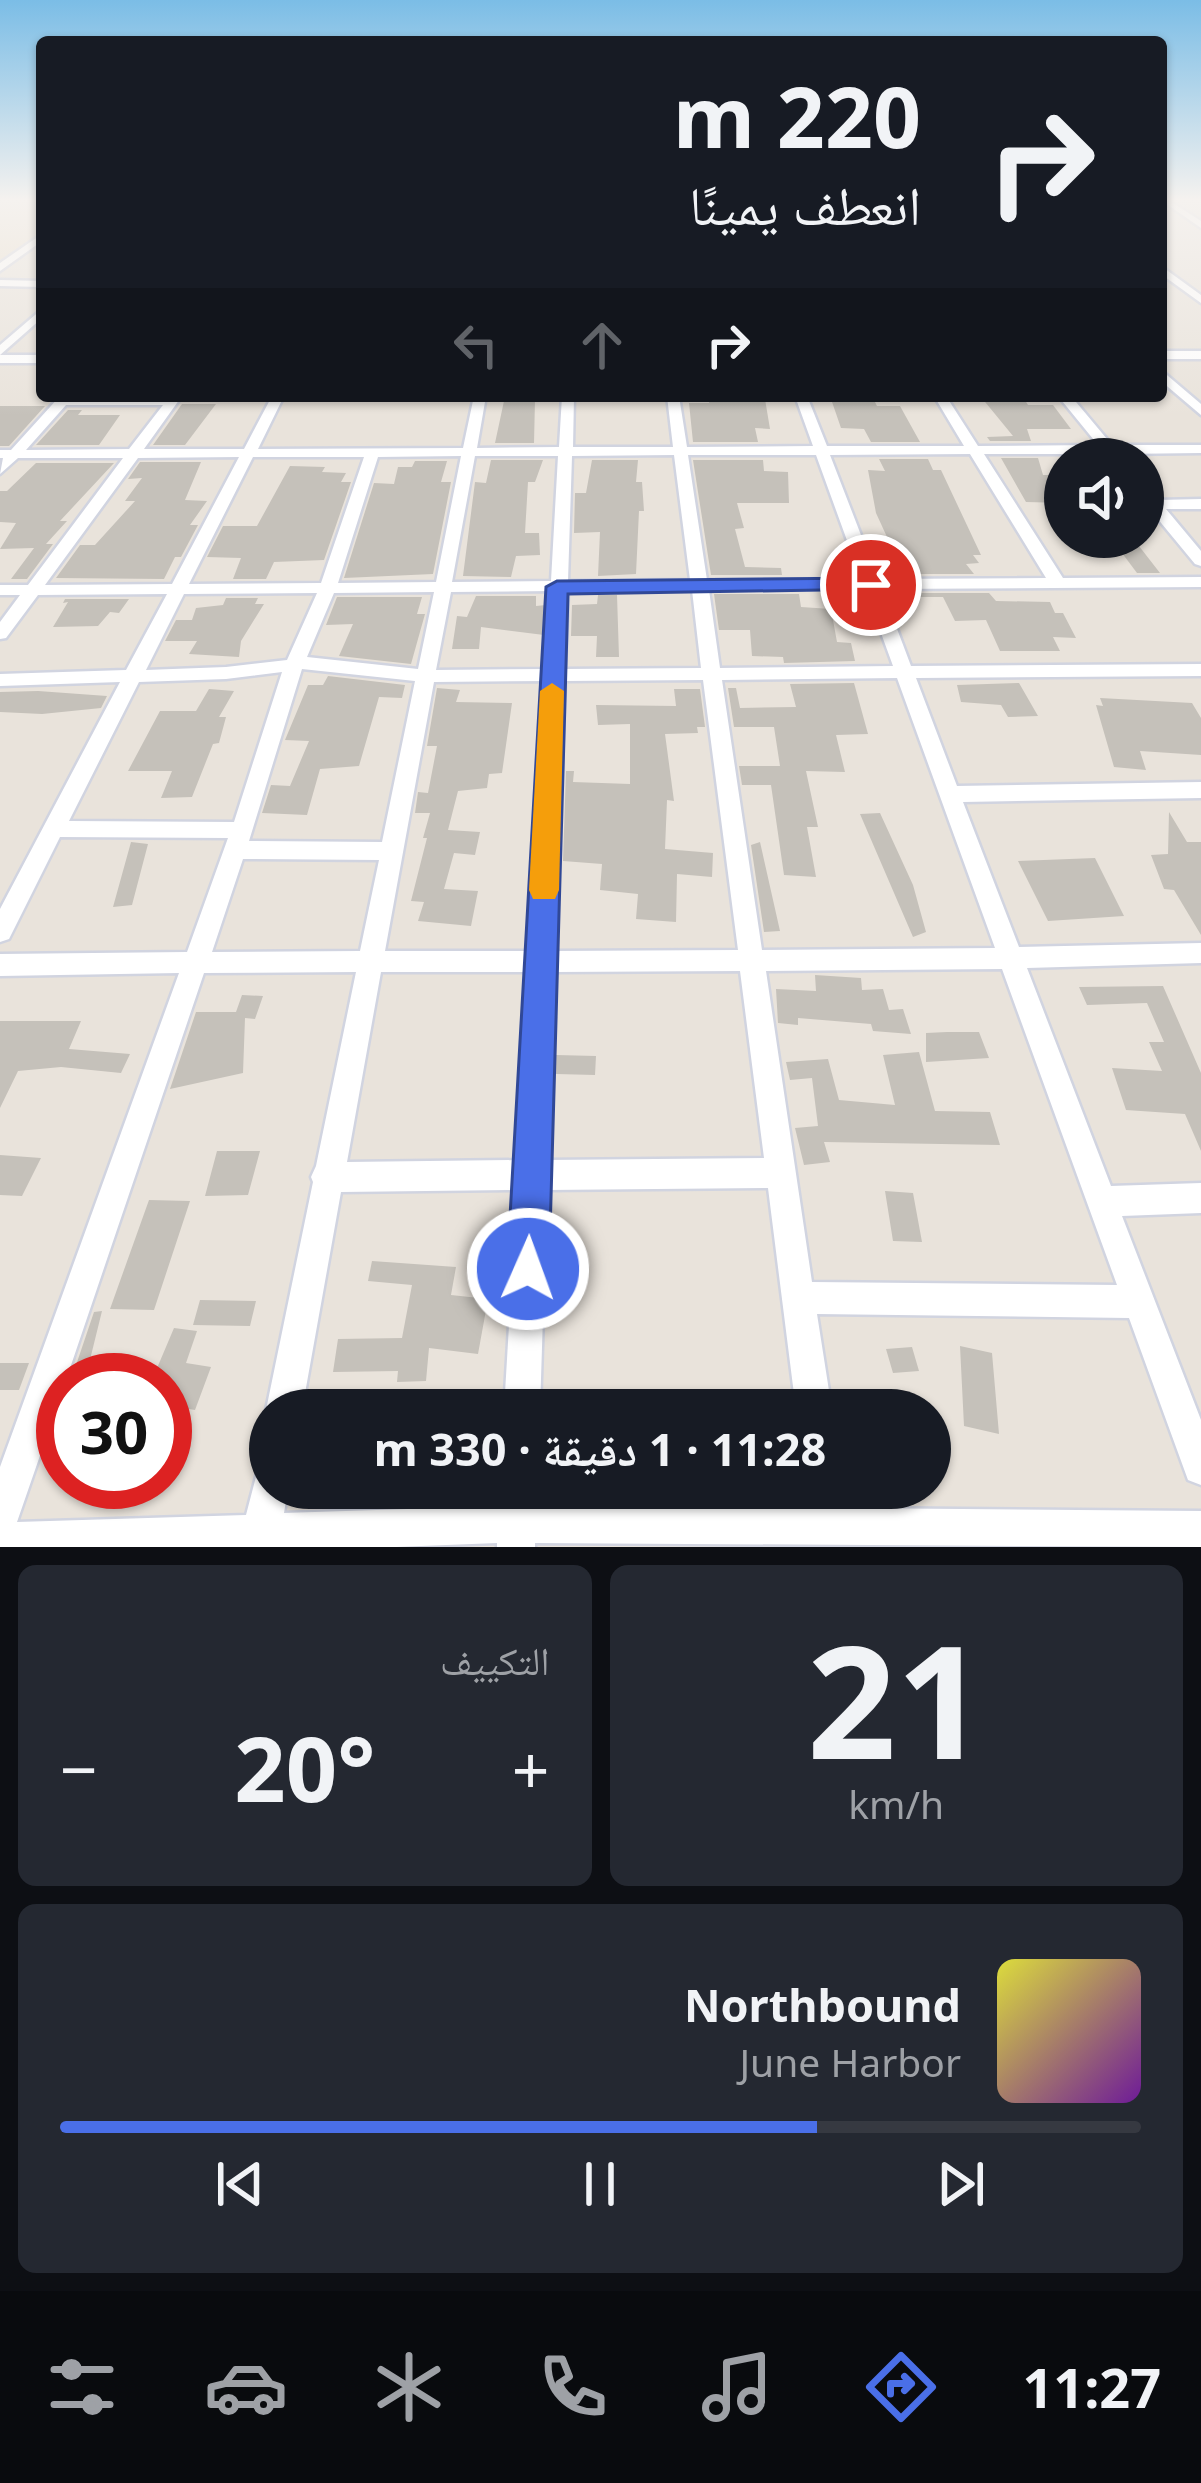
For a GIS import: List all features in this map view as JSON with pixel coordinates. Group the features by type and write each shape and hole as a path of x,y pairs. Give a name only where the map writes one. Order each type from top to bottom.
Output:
{"street":[{"path":"1167,279 1198,296"},
{"path":"0,284 36,284"},
{"path":"0,355 36,318"},
{"path":"0,355 36,358"},
{"path":"1167,355 1201,355"},
{"path":"1167,380 1201,411"},
{"path":"0,470 7,454 61,402"},
{"path":"0,634 172,402"},
{"path":"0,932 275,402"},
{"path":"288,1389 388,851 479,402"},
{"path":"523,1389 568,402"},
{"path":"674,402 811,1389"},
{"path":"803,402 1201,1467"},
{"path":"944,402 1057,582"},
{"path":"1069,402 1099,438"},
{"path":"1164,450 1201,448"},
{"path":"0,1519 295,664 328,589 373,452"},
{"path":"7,454 1044,452"},
{"path":"1164,500 1201,504"},
{"path":"1164,516 1201,560"},
{"path":"0,590 1201,582"},
{"path":"0,680 134,677 295,664 425,676 1201,670"},
{"path":"948,794 1201,790"},
{"path":"55,830 388,851"},
{"path":"0,965 368,959 1011,960 1201,953"},
{"path":"326,1177 781,1173"},
{"path":"1101,1201 1201,1198"},
{"path":"798,1298 1139,1302"},
{"path":"260,1540 266,1509"},
{"path":"0,1541 260,1540 517,1520 829,1520 1201,1530"}],"building":[{"path":"504,402 535,402 534,443 495,443"},
{"path":"766,402 770,429 755,428 758,442 693,442 689,403"},
{"path":"832,402 900,406 920,442 871,442 864,429 841,428"},
{"path":"985,402 1053,405 1071,429 1027,429 1031,441 990,441 987,437 1013,436"},
{"path":"182,404 216,404 185,445 153,445"},
{"path":"0,406 45,406 9,446 0,446"},
{"path":"68,410 82,410 78,415 120,415 99,445 36,445"},
{"path":"1001,458 1038,458 1044,475 1044,502 1026,502"},
{"path":"879,459 928,459 933,470 941,470 981,555 973,555 979,563 966,564 974,574 904,574 876,513 868,470 885,471"},
{"path":"491,460 543,460 535,482 528,482 525,533 539,533 540,555 516,556 511,577 463,576 475,482 486,483"},
{"path":"592,460 638,460 636,482 642,482 644,511 639,511 636,574 598,576 600,532 574,533 575,493 586,493"},
{"path":"693,460 763,460 764,471 788,472 789,503 737,503 744,528 735,529 745,567 781,568 782,575 711,575"},
{"path":"415,461 447,461 441,482 451,482 433,574 344,578 374,483 394,484 398,467 412,467"},
{"path":"140,462 201,462 185,500 207,501 190,525 198,525 181,557 175,557 164,579 56,578 80,545 95,545 135,501 125,501 142,478 128,479"},
{"path":"36,463 114,463 60,521 67,521 46,544 53,544 27,579 11,579 34,548 0,549 16,523 0,522 0,491 7,491"},
{"path":"290,466 325,467 322,472 346,473 341,482 351,482 324,560 274,562 266,579 233,579 241,558 207,557 223,526 257,526"},
{"path":"1126,558 1148,558 1160,573 1137,573"},
{"path":"914,593 989,593 996,601 1050,602 1055,613 1063,613 1076,638 1053,637 1060,651 1000,651 986,620 955,621 943,597 915,597"},
{"path":"714,594 799,594 801,607 831,609 837,642 851,643 855,661 784,663 783,657 752,656 750,630 719,630"},
{"path":"598,595 617,595 619,657 596,657 597,636 571,636 572,605 597,604"},
{"path":"476,596 536,596 536,606 546,605 544,635 481,627 479,649 452,649 457,616 467,617"},
{"path":"337,597 422,597 417,614 425,614 411,664 339,656 353,624 326,625"},
{"path":"226,598 258,598 255,604 264,604 241,641 239,657 189,654 197,641 165,641 176,620 192,620 196,608 223,605"},
{"path":"65,599 129,599 119,613 110,612 98,626 53,627 68,602 63,603"},
{"path":"328,676 405,685 402,698 379,697 359,766 320,769 307,815 262,813 271,785 290,786 309,741 285,740 308,685 323,685"},
{"path":"854,683 868,734 836,735 845,772 806,771 818,827 807,827 816,877 784,875 771,785 742,785 739,766 780,766 774,727 734,727 728,688 736,688 740,708 796,707 790,684"},
{"path":"1019,683 1038,716 1008,717 1001,705 961,702 957,685"},
{"path":"437,688 460,690 456,702 512,703 502,773 489,774 487,788 458,791 448,830 480,832 475,855 454,853 444,889 478,891 471,926 418,921 424,902 411,901 427,838 423,838 430,813 415,813 418,792 428,793 437,746 427,746"},
{"path":"209,689 234,691 219,717 226,717 219,743 213,744 192,797 161,798 172,771 128,771 160,711 196,711"},
{"path":"674,689 700,689 705,727 697,727 698,733 665,734 674,801 667,800 665,849 713,853 712,877 677,874 676,922 636,919 638,894 600,890 602,864 563,861 566,771 574,771 573,782 630,784 630,724 598,725 596,705 676,706"},
{"path":"0,692 107,696 101,708 42,714 0,712"},
{"path":"1100,698 1192,703 1201,718 1201,755 1140,751 1146,770 1114,767 1096,705 1103,706"},
{"path":"1169,812 1187,842 1201,842 1201,935 1174,890 1164,889 1151,855 1168,854"},
{"path":"880,813 913,885 926,932 913,937 860,814"},
{"path":"131,842 148,844 132,905 113,907"},
{"path":"760,842 780,931 764,932 751,845"},
{"path":"1095,858 1124,916 1048,921 1018,861"},
{"path":"815,975 861,978 862,990 883,989 889,1010 903,1009 911,1034 873,1031 871,1024 798,1018 798,1025 778,1023 776,989 816,991"},
{"path":"1163,986 1201,1073 1201,1151 1185,1114 1126,1110 1112,1068 1162,1071 1149,1042 1164,1042 1147,1003 1087,1005 1079,987"},
{"path":"242,995 263,996 255,1019 245,1018 243,1073 170,1089 196,1012 236,1012"},
{"path":"0,1021 81,1021 69,1049 130,1054 121,1073 61,1067 18,1071 0,1108"},
{"path":"979,1032 989,1058 926,1062 926,1033"},
{"path":"919,1052 935,1111 990,1112 1000,1145 824,1142 830,1162 804,1165 795,1128 818,1126 812,1078 790,1080 786,1062 828,1059 839,1100 895,1105 883,1055"},
{"path":"556,1055 596,1056 595,1075 556,1074"},
{"path":"217,1151 260,1151 248,1195 205,1196"},
{"path":"0,1155 41,1158 22,1196 0,1195"},
{"path":"885,1191 913,1193 922,1242 893,1241"},
{"path":"149,1200 190,1201 154,1310 110,1309"},
{"path":"372,1261 456,1267 451,1295 488,1299 478,1354 429,1348 426,1381 397,1382 398,1371 333,1372 338,1339 402,1338 412,1285 368,1281"},
{"path":"200,1300 256,1301 250,1326 193,1325"},
{"path":"102,1311 92,1353 80,1353 94,1312"},
{"path":"174,1328 197,1331 189,1353 163,1353"},
{"path":"960,1346 992,1353 999,1434 964,1426"},
{"path":"912,1347 919,1371 893,1373 886,1349"},
{"path":"0,1363 29,1363 19,1390 0,1390"},
{"path":"192,1364 211,1367 192,1410"}],"slow traffic":[{"path":"544,890 552,691"}],"route":[{"path":"528,1269 557,587 871,585"}]}
